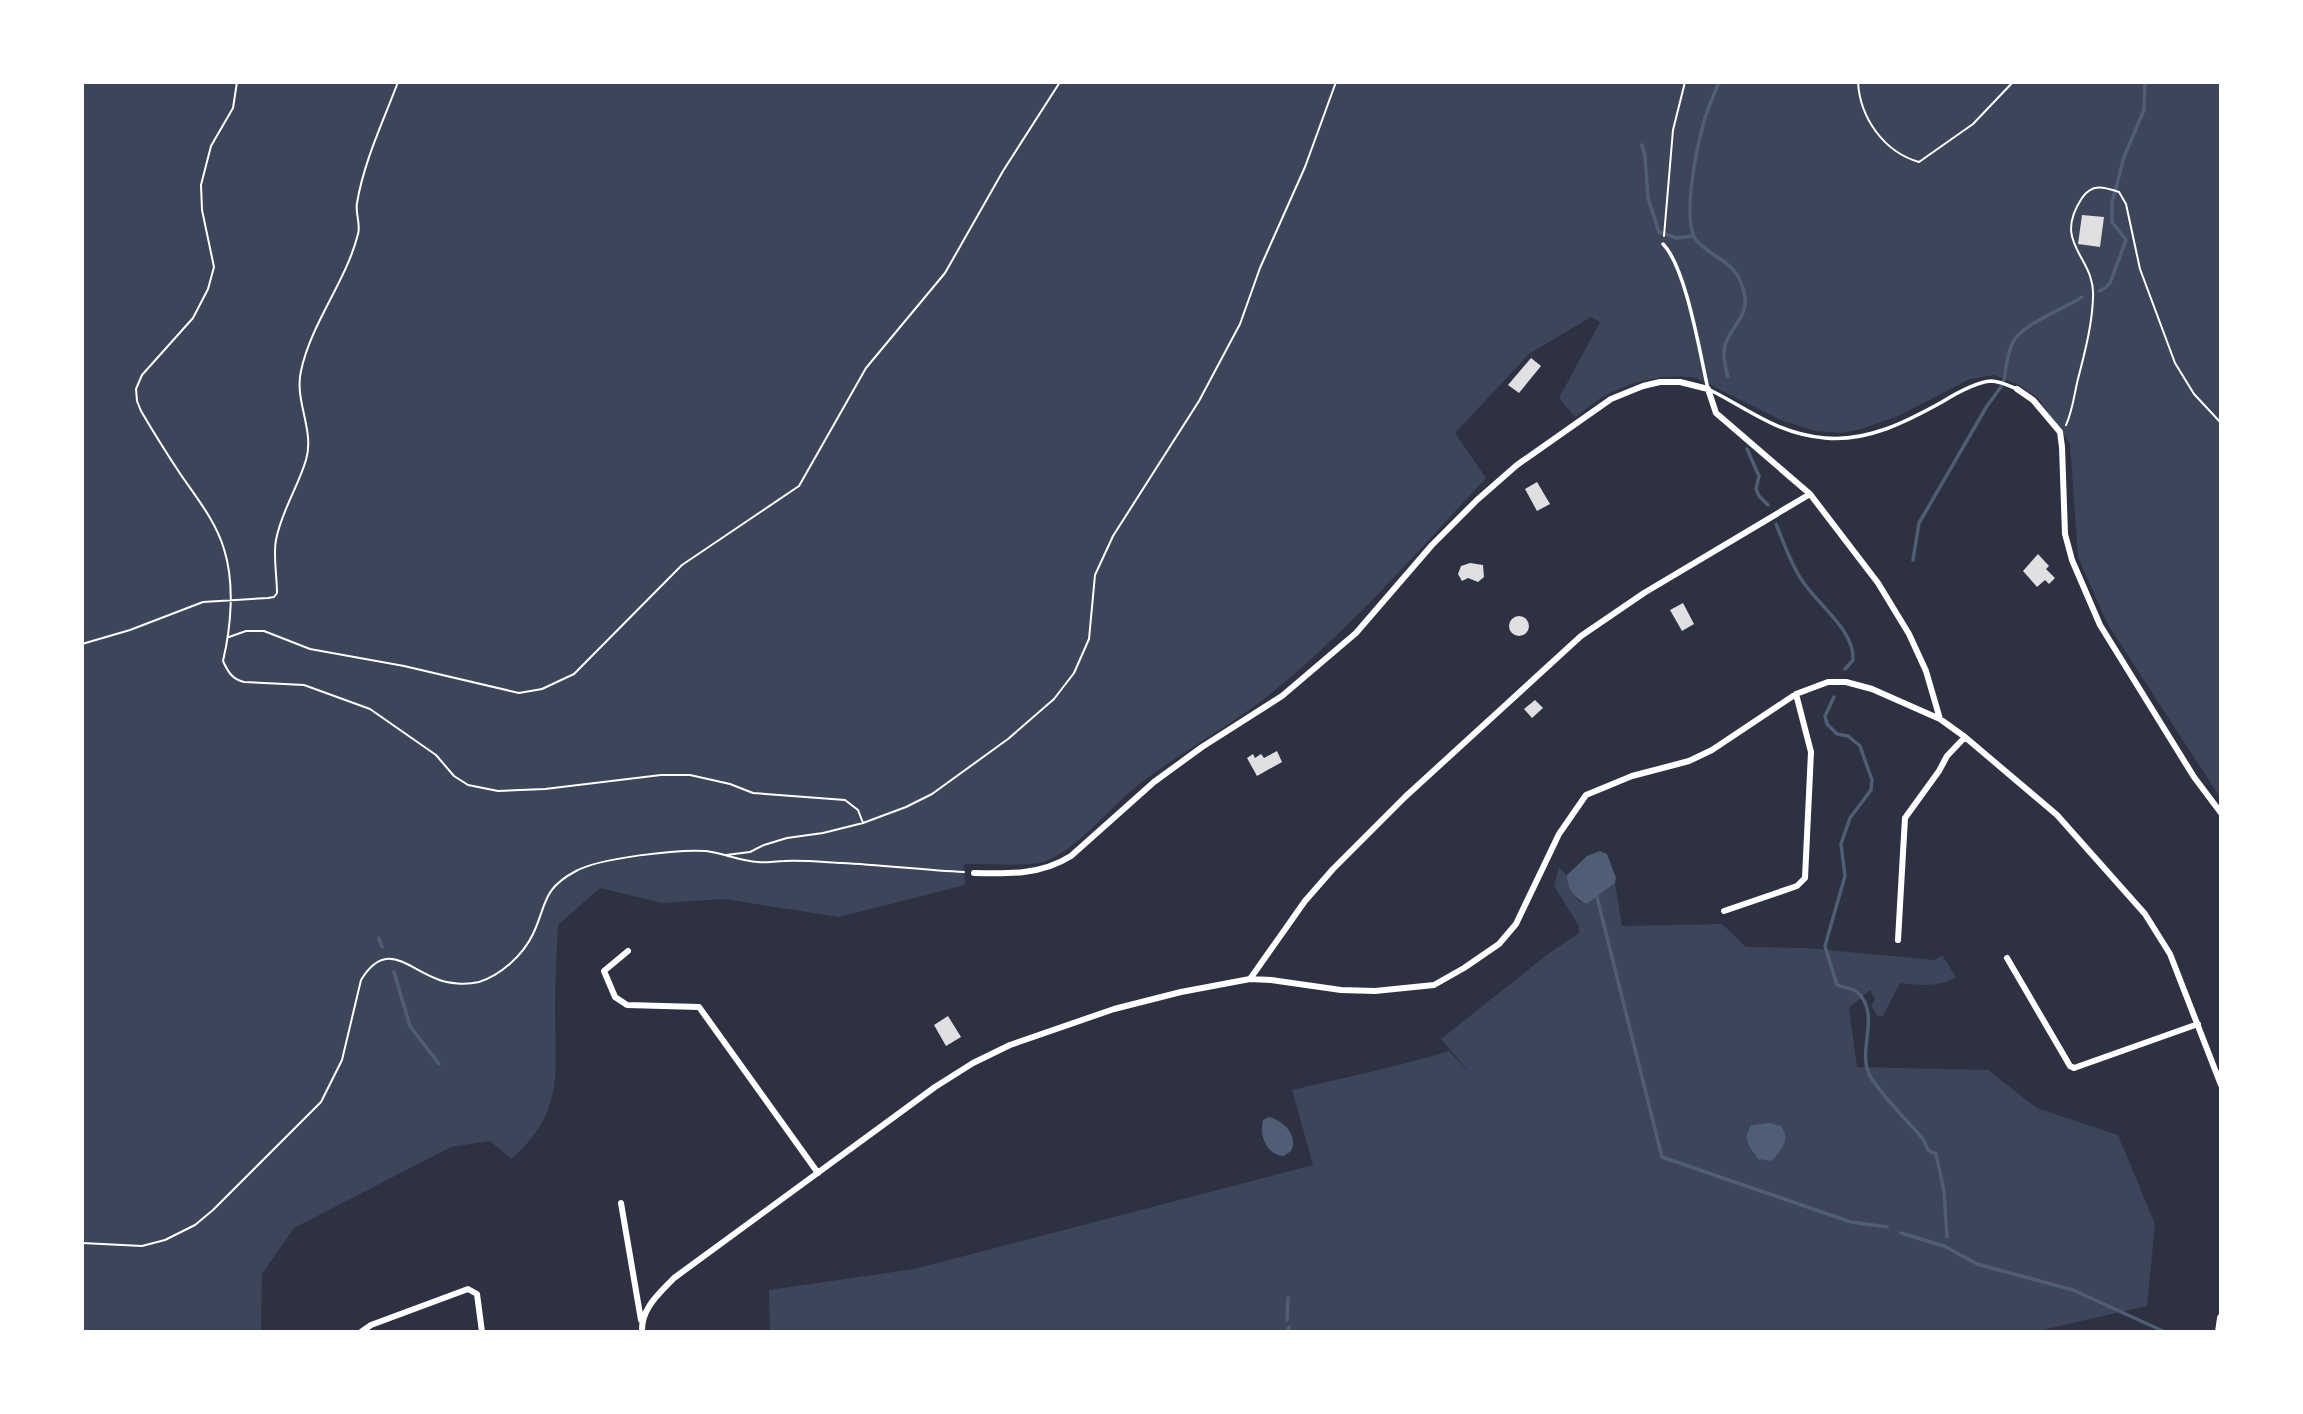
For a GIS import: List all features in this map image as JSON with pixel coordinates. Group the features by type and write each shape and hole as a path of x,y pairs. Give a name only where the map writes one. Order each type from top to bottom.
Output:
{"street":[{"path":"974,873 1010,874 1042,870 1071,856 1154,782 1202,747 1282,696 1356,633 1432,545 1517,465 1611,399 1660,382 1680,382 1708,388 1716,413 1810,494 1878,583 1909,634 1926,671 1940,719"},
{"path":"2017,388 2033,400 2060,432 2065,534 2072,560 2100,625 2194,776 2221,813"},
{"path":"1250,979 1305,901 1333,869 1405,797 1581,636 1644,593 1810,494"},
{"path":"642,1320 652,1301 674,1278 935,1087 973,1063 1010,1045 1114,1009 1181,992 1250,979 1271,979 1341,990 1375,991 1434,985 1499,944 1516,924 1559,834 1586,795 1632,776 1689,761 1712,750 1796,694 1828,682 1846,682 1872,689 1940,719 2057,814 2144,914 2170,954 2221,1085"},
{"path":"1724,911 1797,886 1805,878 1811,752 1796,694"},
{"path":"1898,940 1905,818 1948,756 1965,737"},
{"path":"628,951 604,971 615,998 627,1005 699,1007 818,1173"},
{"path":"2007,958 2070,1066 2074,1068 2198,1024"},
{"path":"621,1203 642,1332"},
{"path":"361,1332 371,1325 468,1289 477,1294 482,1332"},
{"path":"2219,1332 2221,1318"}],"lane":[{"path":"1663,244 1675,258 1682,278 1708,388 1761,420 1791,433 1826,438 1862,436 1913,418 1968,389 1991,381 2017,388"}],"path":[{"path":"237,82 233,108 211,146 201,185 202,210 214,267 208,289 193,318 142,375 136,389 136,401 141,411 209,517 224,549 230,599 228,638 222,661 236,680 304,685 370,709 436,755 454,776 468,785 498,792 661,775 690,775 730,784 753,793 845,800 858,810 863,824"},
{"path":"82,644 130,630 203,601 268,598 277,593 276,540 291,494 306,460 308,442 299,386 301,370 359,232 356,206 366,166 398,82"},
{"path":"228,638 246,631 264,631 310,649 404,666 519,693 542,689 574,674 681,565 799,486 866,368 945,273 1003,171 1060,82"},
{"path":"721,855 750,852 788,838 863,824 932,794 1008,739 1054,699 1074,674 1088,639 1095,575 1113,536 1199,401 1240,324 1260,268 1305,167 1336,82"},
{"path":"1663,244 1674,130 1685,82"},
{"path":"1858,82 1865,117 1882,140 1903,158 1919,162 1973,124 2013,82"},
{"path":"2066,425 2088,338 2094,296 2090,276 2071,240 2071,214 2087,190 2099,186 2119,192 2126,204 2140,269 2169,351 2194,394 2221,423"},
{"path":"82,1243 142,1246 165,1240 195,1225 321,1102 342,1060 361,980 368,969 391,957 405,961 438,979 459,984 476,983 495,976 509,965 533,935 547,896 559,881 594,863 674,851 708,851 750,862 847,863 974,873"}],"shaded area":[{"path":"82,82 2221,82 2221,799 2107,623 2078,557 2070,444 2038,398 2019,385 1994,375 1970,379 1898,416 1842,433 1815,431 1783,421 1696,378 1673,377 1650,379 1616,390 1575,417 1559,398 1600,322 1591,317 1529,354 1455,433 1486,478 1354,618 1269,695 1137,786 1063,852 1049,860 1033,864 964,864 965,885 839,917 724,899 662,903 600,888 558,925 554,1089 541,1124 529,1142 511,1159 490,1141 451,1147 294,1228 262,1274 261,1332 82,1332"},
{"path":"1600,851 1607,854 1616,878 1615,883 1587,904 1572,892 1567,875 1587,856"},
{"path":"1559,868 1567,875 1567,882 1578,901 1587,904 1615,883 1622,926 1722,924 1746,947 1806,948 1935,960 1942,955 1956,977 1935,984 1900,983 1883,1016 1877,1016 1871,1006 1875,999 1870,990 1849,1008 1857,1067 1988,1070 2037,1108 2118,1135 2155,1224 2147,1306 2033,1332 770,1332 769,1290 914,1269 1313,1165 1292,1090 1449,1051 1472,1075 1441,1039 1548,954 1579,933 1579,926 1554,886"},
{"path":"1269,1117 1284,1125 1291,1134 1293,1145 1291,1151 1284,1156 1268,1148 1263,1138 1263,1120"},
{"path":"1770,1123 1781,1126 1785,1136 1784,1144 1772,1161 1758,1159 1746,1136 1751,1125"}],"building":[{"path":"2082,215 2104,217 2100,247 2078,244"},
{"path":"1531,358 1541,366 1519,393 1508,385"},
{"path":"1537,482 1550,504 1537,511 1525,489"},
{"path":"2038,554 2049,566 2046,569 2055,578 2049,584 2045,580 2037,587 2023,571"},
{"path":"1470,563 1483,565 1484,577 1478,582 1468,578 1462,581 1458,574 1461,566"},
{"path":"1683,603 1694,624 1682,631 1670,610"},
{"path":"1519,616 1526,619 1529,626 1526,633 1519,636 1512,633 1509,626 1512,619"},
{"path":"1535,700 1543,708 1532,718 1524,709"},
{"path":"1277,751 1282,762 1257,776 1247,758 1253,754 1255,758 1261,754 1264,758"},
{"path":"948,1016 961,1037 946,1046 934,1025"}],"waterway":[{"path":"1719,82 1707,112 1698,148 1690,219 1698,242 1733,269 1745,297 1742,314 1724,349 1728,377"},
{"path":"2099,291 2110,283 2126,240 2112,222 2112,203 2124,157 2144,110 2145,82"},
{"path":"1642,145 1648,198 1659,232 1677,238 1693,236"},
{"path":"2004,380 2009,351 2018,335 2034,323 2082,297"},
{"path":"1913,560 1919,523 1987,406 2001,387"},
{"path":"1747,449 1759,476 1756,489 1768,505"},
{"path":"1776,524 1804,584 1847,637 1853,660 1845,669"},
{"path":"1834,697 1825,716 1827,724 1837,734 1848,736 1860,746 1872,780 1871,790 1850,818 1841,844 1845,876 1825,946 1837,985 1857,992 1868,1011 1866,1066 1870,1076 1923,1139 1928,1150 1936,1154 1944,1191 1947,1237"},
{"path":"1597,897 1662,1157 1851,1222 1887,1227"},
{"path":"379,938 382,947"},
{"path":"394,972 410,1026 439,1064"},
{"path":"1901,1233 1944,1246 1977,1264 2073,1290 2165,1332"},
{"path":"1287,1320 1288,1298"},
{"path":"1287,1332 1289,1327"}]}
